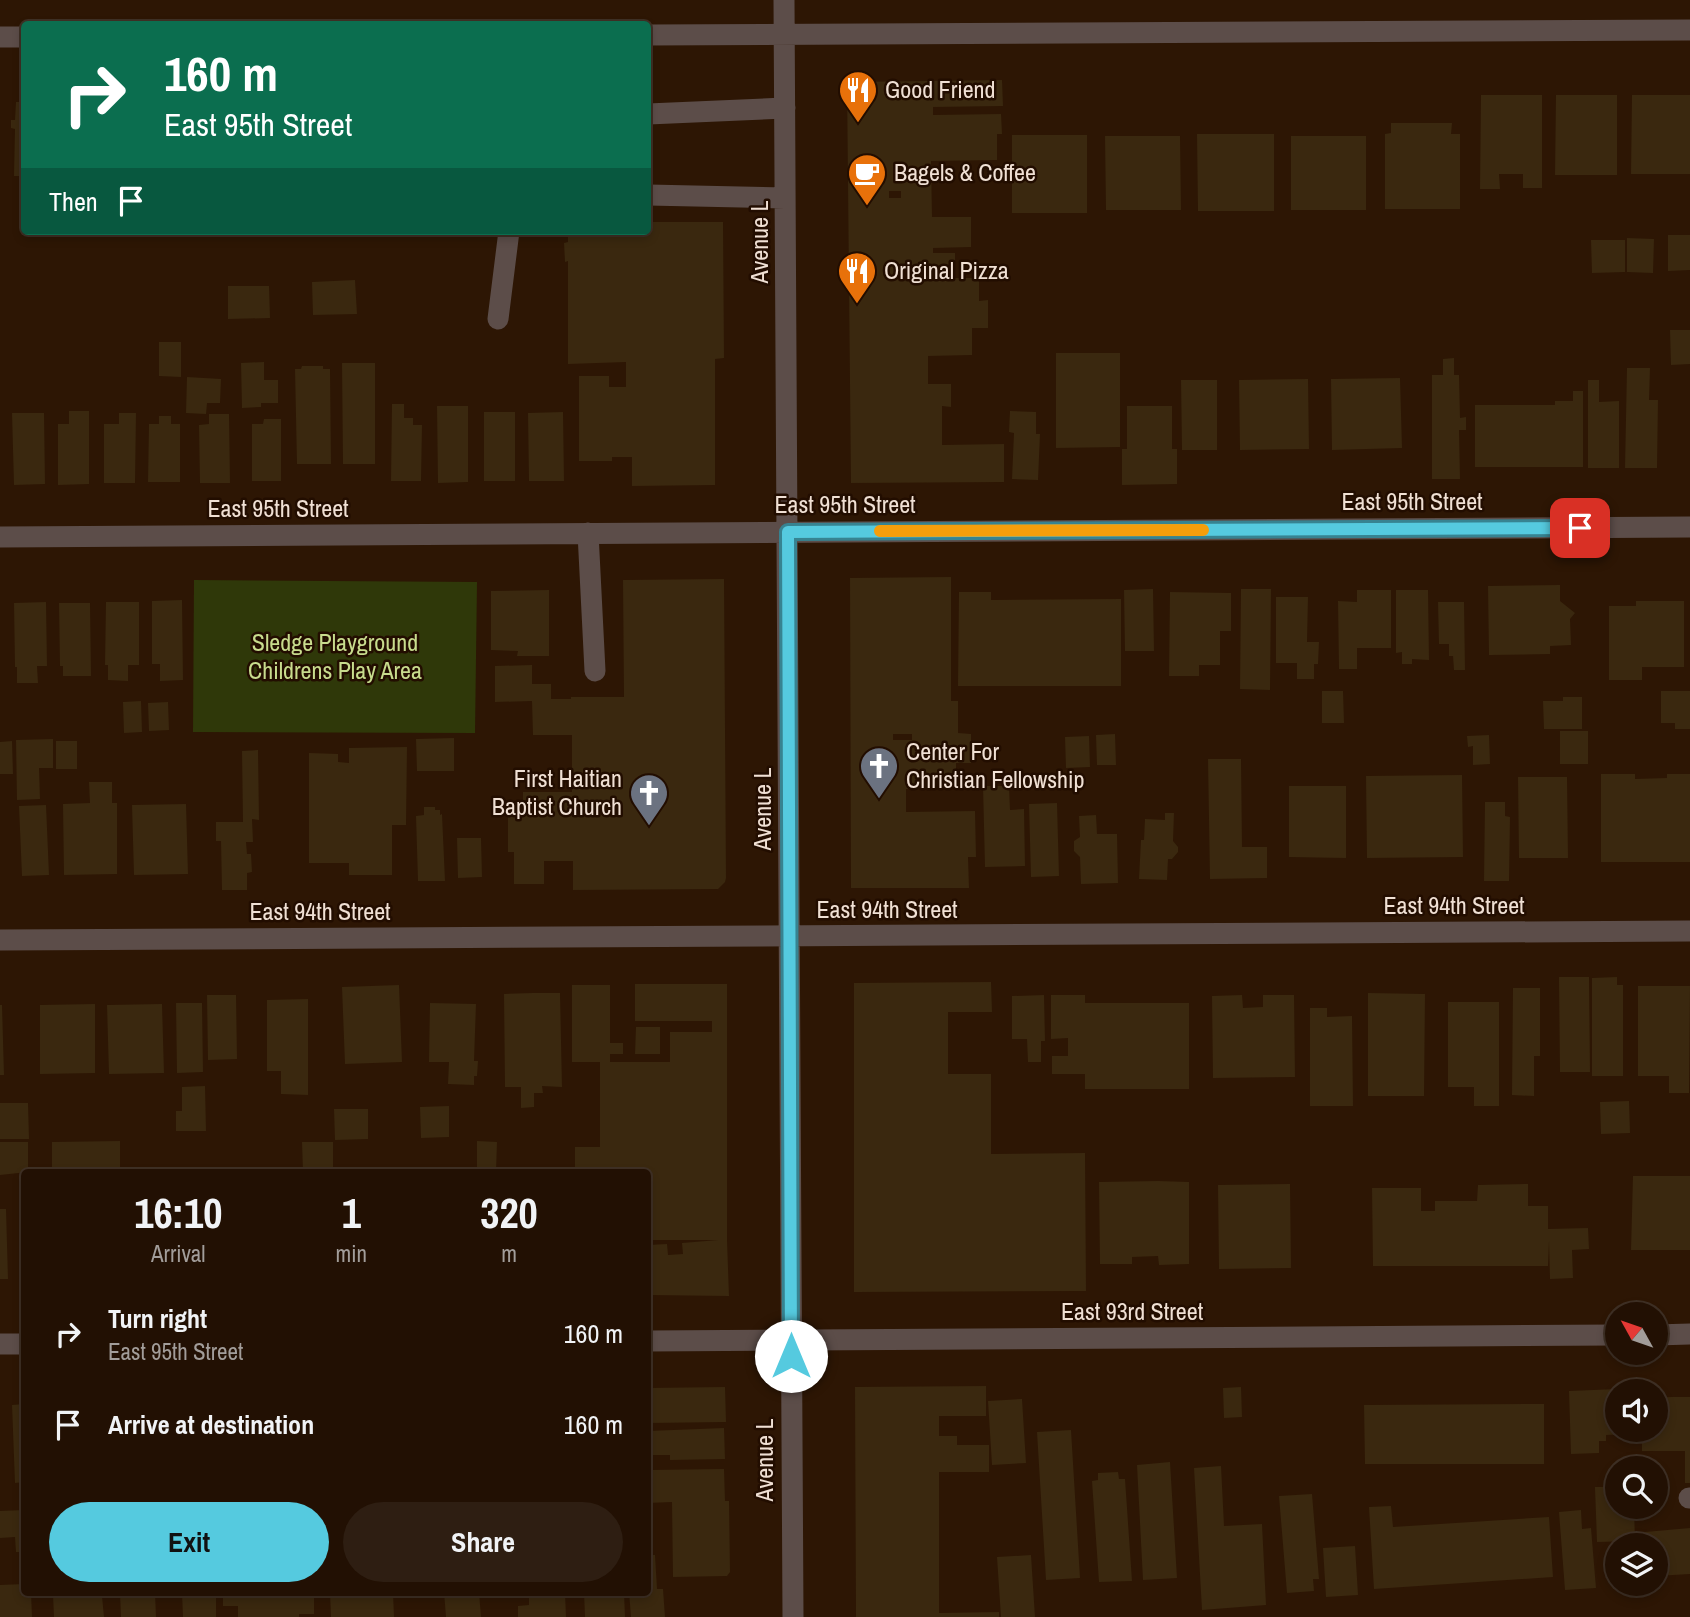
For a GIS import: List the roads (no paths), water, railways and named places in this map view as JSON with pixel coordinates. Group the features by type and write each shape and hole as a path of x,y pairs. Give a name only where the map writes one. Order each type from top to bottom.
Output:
{"street":[{"name":"Avenue L","path":"784,0 793,1617"},
{"path":"651,35 1690,30"},
{"path":"0,37 21,37"},
{"path":"651,114 785,108"},
{"path":"651,195 785,198"},
{"path":"498,319 508,235"},
{"name":"East 95th Street","path":"0,537 1690,527"},
{"path":"588,533 595,671"},
{"name":"East 94th Street","path":"0,940 1690,932"},
{"path":"1668,1335 1690,1334"},
{"name":"East 93rd Street","path":"651,1341 1605,1335"},
{"path":"0,1344 21,1344"}],"place":[{"name":"Good Friend","path":"858,124"},
{"name":"Bagels & Coffee","path":"867,207"},
{"name":"Original Pizza","path":"857,305"},
{"name":"Center For Christian Fellowship","path":"879,800"},
{"name":"First Haitian Baptist Church","path":"649,827"}],"park label":[{"name":"Sledge Playground Childrens Play Area","path":"335,657"}]}
